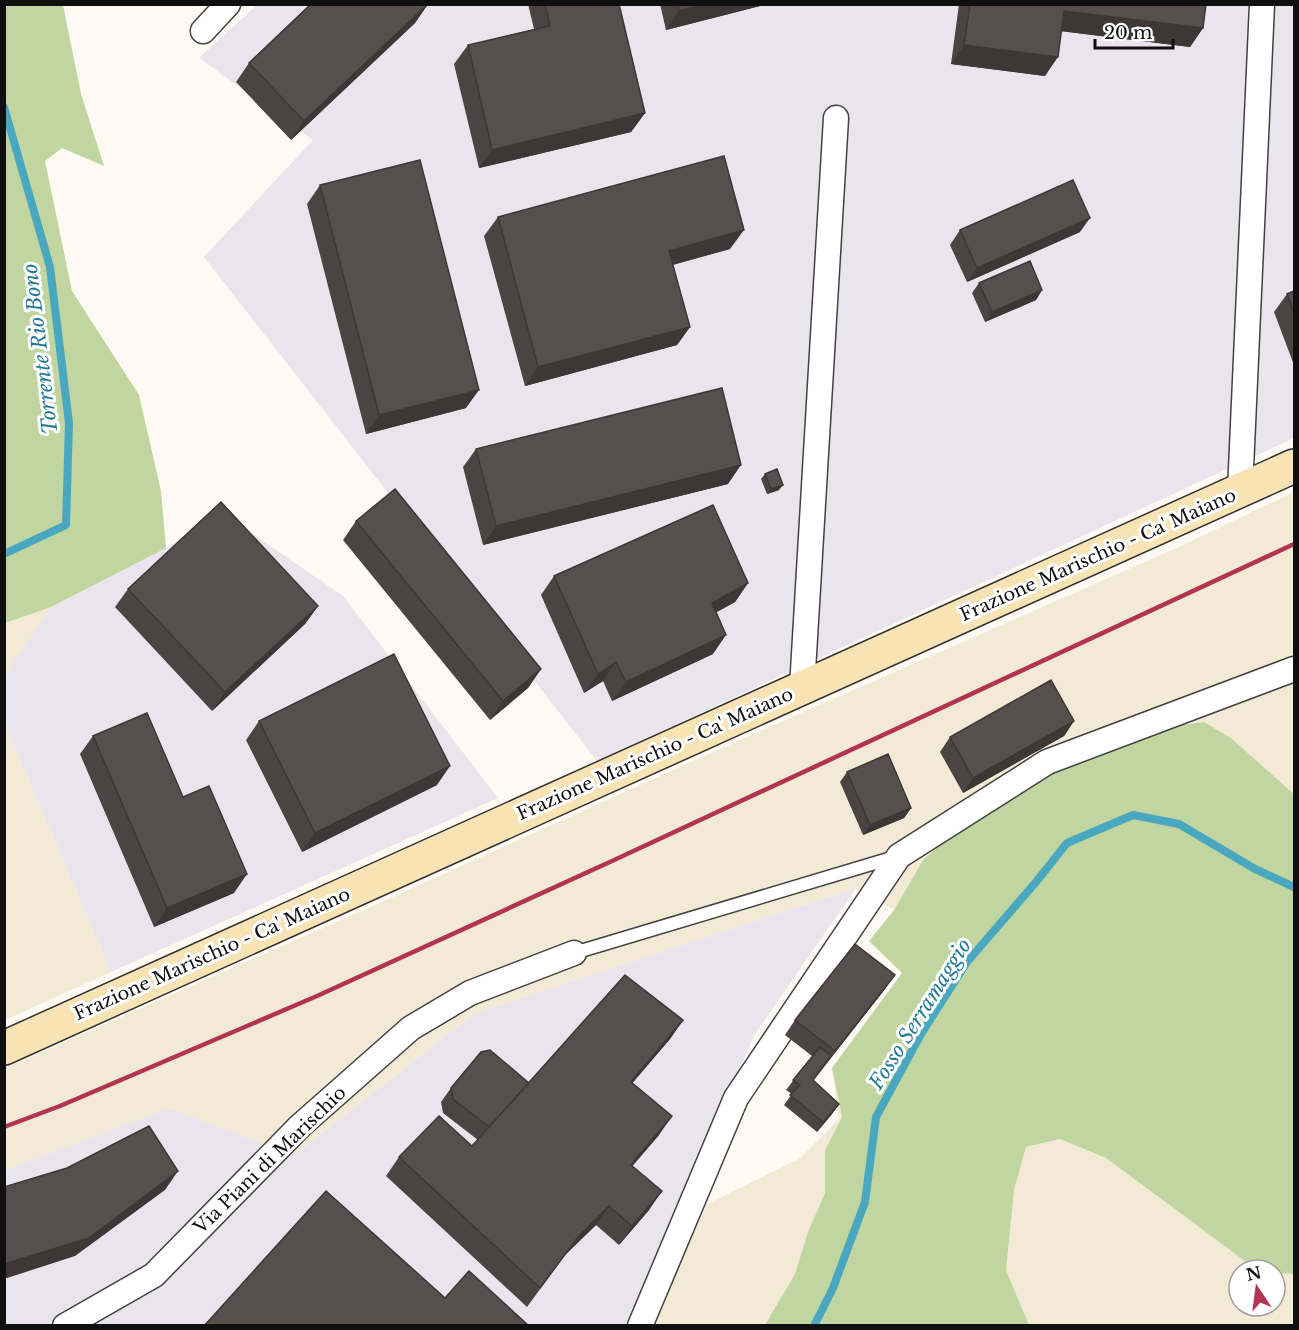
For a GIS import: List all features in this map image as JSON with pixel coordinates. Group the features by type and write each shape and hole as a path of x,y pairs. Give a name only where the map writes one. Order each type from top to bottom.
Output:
{"main road":[{"name":"Frazione Marischio - Ca' Maiano","path":"10,1045 1294,466"}],"street":[{"path":"203,31 228,4"},
{"path":"1240,491 1262,4"},
{"path":"802,688 836,118"},
{"path":"640,1326 736,1098 899,856 1047,762 1294,669"},
{"name":"Via Piani di Marischio","path":"65,1326 154,1275 300,1126 411,1028 470,993 574,953"}],"lane":[{"path":"574,953 899,856"}],"shaded area":[{"path":"257,5 1294,5 1294,438 597,761 204,257 313,140 199,58"},
{"path":"1294,492 1294,794 1232,739 923,860 894,910 856,888 475,1013 294,1155 169,1108 5,1170 5,1068 1179,547"},
{"path":"221,512 343,596 498,798 111,972 5,725 4,674 51,607 166,548"},
{"path":"51,607 5,674 5,623"},
{"path":"5,725 111,972 4,1020"},
{"path":"856,888 755,1034 626,1325 5,1326 5,1170 169,1108 294,1155 475,1013"},
{"path":"832,1068 842,1117 825,1150 825,1193 808,1232 795,1274 764,1325 652,1326 707,1204 799,1159 839,1119"},
{"path":"1060,1139 1106,1158 1241,1258 1227,1258 1227,1318 1287,1318 1287,1274 1294,1274 1294,1325 1029,1325 1006,1270 1014,1190 1026,1147"}],"green space":[{"path":"4,5 63,5 81,94 104,166 62,148 45,161 72,291 139,395 161,491 166,548 51,607 5,623"},
{"path":"1204,722 1232,739 1294,794 1294,1274 1287,1274 1287,1258 1241,1258 1106,1158 1060,1139 1026,1147 1014,1190 1006,1270 1029,1325 764,1326 795,1274 808,1232 825,1193 825,1150 842,1117 832,1068 902,973 869,941 894,910 923,860 962,826 1017,786 1155,729"}],"building":[{"path":"311,4 428,4 304,121 249,63"},
{"path":"545,4 619,4 645,113 492,150 468,45 550,26"},
{"path":"678,4 705,4 679,11"},
{"path":"970,4 1206,4 1203,28 1064,11 1058,57 964,45"},
{"path":"724,156 744,230 669,251 690,327 538,367 498,217"},
{"path":"420,160 479,390 379,415 320,185"},
{"path":"1073,180 1090,218 977,268 960,230"},
{"path":"1030,261 1042,290 992,312 979,283"},
{"path":"1294,291 1294,313 1287,294"},
{"path":"722,388 741,465 496,526 476,449"},
{"path":"777,469 783,485 771,489 765,474"},
{"path":"395,489 541,669 503,701 356,521"},
{"path":"221,502 318,606 225,692 128,589"},
{"path":"713,505 748,583 712,603 726,635 626,682 616,662 598,674 554,576"},
{"path":"394,654 450,766 315,833 259,721"},
{"path":"1051,680 1074,721 973,778 950,737"},
{"path":"147,713 183,797 209,786 247,874 167,908 93,736"},
{"path":"888,754 911,808 870,825 847,772"},
{"path":"855,944 895,975 835,1051 795,1020"},
{"path":"625,975 683,1020 631,1082 672,1116 631,1165 662,1191 632,1226 609,1206 578,1237 540,1288 399,1157 439,1116 472,1146"},
{"path":"820,1047 831,1056 813,1080 839,1104 823,1122 790,1095 800,1085 793,1080"},
{"path":"490,1050 529,1083 489,1127 453,1099 451,1088 481,1052"},
{"path":"149,1126 178,1171 89,1238 4,1264 4,1187 67,1168"},
{"path":"326,1191 445,1298 469,1271 529,1326 204,1326"}],"waterway":[{"name":"Torrente Rio Bono","path":"4,107 50,267 69,423 66,525 4,554"},
{"name":"Fosso Serramaggio","path":"814,1326 833,1288 865,1202 876,1117 921,1034 967,962 1067,843 1133,815 1179,824 1255,869 1294,887"}],"railway":[{"path":"4,1127 60,1106 317,996 1294,544"}]}
